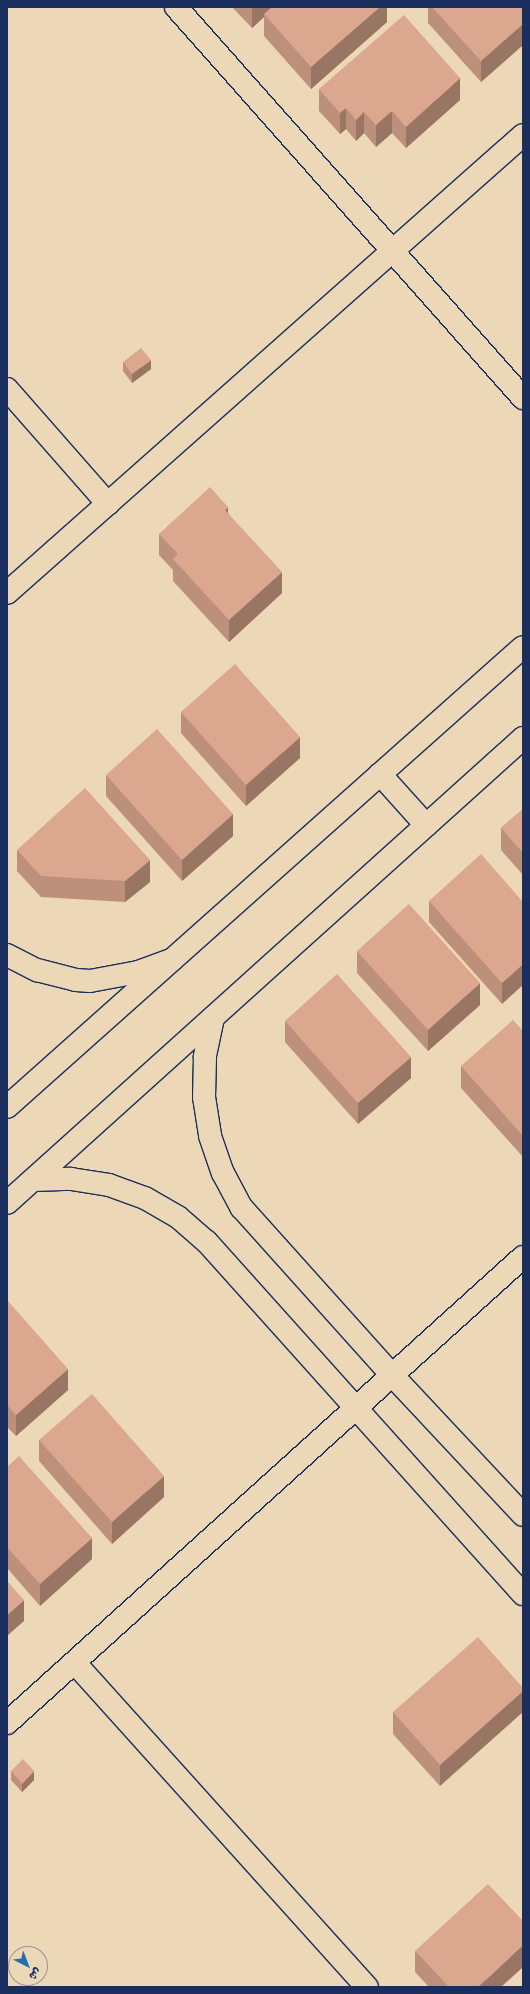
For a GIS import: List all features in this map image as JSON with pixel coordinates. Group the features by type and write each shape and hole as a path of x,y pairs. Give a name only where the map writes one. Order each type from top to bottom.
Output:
{"street":[{"path":"176,7 521,400"},
{"path":"7,594 523,135"},
{"path":"7,389 108,504"},
{"path":"7,1107 523,646"},
{"path":"7,1203 523,738"},
{"path":"380,774 426,825"},
{"path":"7,955 37,970 76,980 90,981 138,972 173,959"},
{"path":"213,1018 205,1057 204,1097 210,1136 223,1174 242,1208 393,1376 523,1515"},
{"path":"33,1180 71,1179 109,1185 145,1198 178,1217 207,1242 357,1407 523,1594"},
{"path":"7,1724 523,1258"},
{"path":"75,1663 367,1987"}],"building":[{"path":"272,7 380,7 311,67 264,14"},
{"path":"432,7 523,7 523,24 481,61"},
{"path":"404,15 460,78 406,127 392,111 376,125 364,112 356,120 346,108 340,113 319,89"},
{"path":"141,348 151,360 132,374 123,362"},
{"path":"210,487 228,507 225,510 282,572 229,620 173,559 178,554 159,534"},
{"path":"235,664 300,737 246,785 181,712"},
{"path":"157,729 233,814 182,860 106,775"},
{"path":"85,788 150,860 125,881 41,876 17,850"},
{"path":"523,809 523,853 501,828"},
{"path":"481,854 523,902 523,964 502,983 429,901"},
{"path":"409,904 480,983 428,1030 357,951"},
{"path":"337,974 411,1057 358,1103 285,1021"},
{"path":"513,1020 523,1031 523,1136 461,1066"},
{"path":"7,1300 68,1369 16,1415 7,1405"},
{"path":"92,1394 164,1476 112,1522 39,1440"},
{"path":"19,1456 92,1538 40,1584 7,1547 7,1467"},
{"path":"7,1581 24,1600 7,1615"},
{"path":"478,1637 523,1688 523,1691 440,1765 393,1712"},
{"path":"23,1759 34,1771 22,1784 11,1771"},
{"path":"488,1884 523,1921 523,1945 478,1987 449,1987 415,1951"}]}
